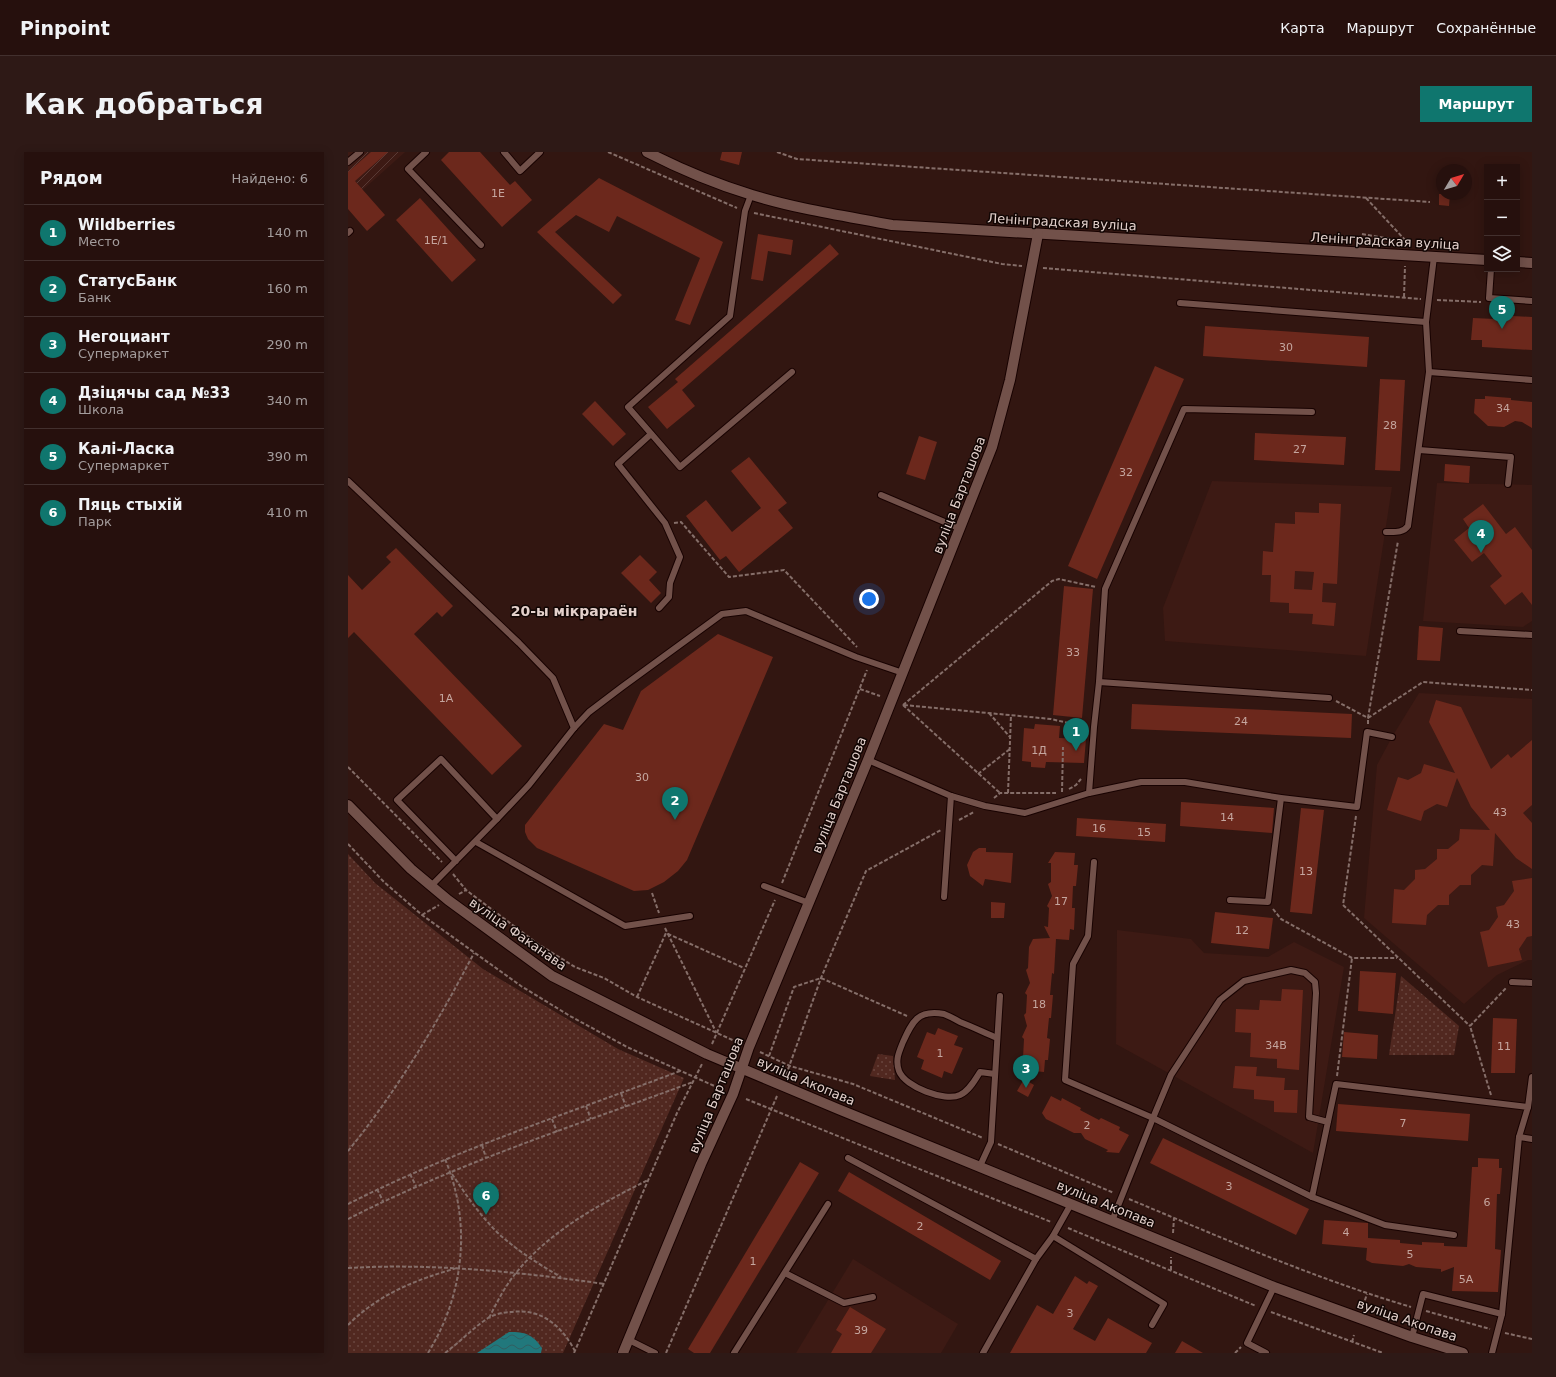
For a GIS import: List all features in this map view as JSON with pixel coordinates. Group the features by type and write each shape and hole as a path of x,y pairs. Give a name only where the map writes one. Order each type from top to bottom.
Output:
{"main road":[{"name":"Ленінградская вуліца","path":"647,152 708,179 751,195 819,212 892,225 1484,260"},
{"name":"вуліца Барташова","path":"623,1353 701,1164 733,1094 749,1047 868,760 961,529 994,439 1010,380 1038,234"},
{"path":"1520,262 1532,263"},
{"name":"вуліца Факанава","path":"348,805 412,870 431,886 466,914 552,976 707,1054 742,1068"},
{"name":"вуліца Акопава","path":"742,1068 838,1109 1274,1287 1412,1337 1464,1353"}],"lane":[{"path":"348,162 360,152"},
{"path":"426,152 408,169 480,245"},
{"path":"504,152 520,172 540,152"},
{"path":"751,195 745,211 730,316 628,406 680,467 792,372"},
{"path":"1386,532 1400,532 1405,530 1408,526 1429,372 1426,322 1434,257"},
{"path":"1492,272 1489,298 1532,301"},
{"path":"1180,303 1426,322"},
{"path":"1429,372 1532,380"},
{"path":"1089,793 1099,682 1105,589 1184,409 1312,412"},
{"path":"651,434 618,464 664,523 680,557 670,583 669,597 659,608"},
{"path":"1418,450 1511,457 1508,484"},
{"path":"348,481 502,626 553,678 574,728"},
{"path":"881,495 961,529"},
{"path":"431,886 476,842 529,785 574,728 590,712 722,614 746,611 870,662 903,673"},
{"path":"1460,631 1532,635"},
{"path":"1099,682 1329,698"},
{"path":"868,760 951,796 985,806 1024,813 1089,793 1141,782 1185,782 1281,798 1357,807 1368,732 1392,737"},
{"path":"456,861 397,800 441,759 497,819"},
{"path":"944,897 951,796"},
{"path":"1230,900 1268,902 1281,798"},
{"path":"476,842 625,926 690,916"},
{"path":"1094,862 1088,936 1073,964 1065,1080 1153,1118 1312,1197 1384,1225 1454,1235"},
{"path":"764,886 809,903"},
{"path":"1112,1221 1171,1075 1220,1000 1244,981 1291,970 1305,973 1315,982 1316,993 1309,1117 1328,1122"},
{"path":"1512,982 1532,983"},
{"path":"980,1166 991,1142 1000,996"},
{"path":"995,1074 980,1072 971,1086 960,1095 947,1098 927,1092 909,1083 899,1072 896,1057 911,1024 918,1018 930,1014 944,1014 997,1038"},
{"path":"1492,1353 1502,1314 1519,1137 1528,1107 1532,1077"},
{"path":"1312,1197 1336,1084 1528,1107"},
{"path":"1519,1137 1532,1139"},
{"path":"848,1158 1036,1259"},
{"path":"734,1353 828,1204"},
{"path":"984,1353 1036,1259 1053,1236 1071,1204"},
{"path":"1053,1236 1164,1304 1152,1325"},
{"path":"785,1273 844,1303 873,1297"},
{"path":"1266,1353 1247,1343 1274,1287"},
{"path":"1412,1337 1421,1310 1424,1294 1502,1314"},
{"path":"629,1340 655,1353"}],"path":[{"path":"777,152 797,159 1430,202"},
{"path":"1362,234 1406,241 1366,197"},
{"path":"1032,267 1429,300 1484,302"},
{"path":"1404,268 1404,297"},
{"path":"664,523 681,522 729,577 784,570 870,662 778,891 712,1044"},
{"path":"1368,732 1368,718 1400,532"},
{"path":"903,705 1052,581 1059,579 1105,589"},
{"path":"1368,718 1423,682 1532,690"},
{"path":"860,689 880,696"},
{"path":"1329,698 1368,718"},
{"path":"903,705 1051,719 1088,727"},
{"path":"903,705 1000,793"},
{"path":"988,712 1010,737"},
{"path":"1008,794 1011,715"},
{"path":"1062,793 1063,747"},
{"path":"978,774 1010,749"},
{"path":"348,767 448,869 466,890 538,944 575,967 604,978 636,997 737,1042"},
{"path":"1357,807 1343,905 1470,1026 1494,1103"},
{"path":"348,844 389,886 422,915 521,986 570,1016 627,1047 719,1088"},
{"path":"652,893 666,933 717,1033"},
{"path":"1268,902 1281,919 1352,958 1399,958"},
{"path":"666,933 744,968"},
{"path":"636,997 666,933"},
{"path":"348,1151 364,1132 424,1043 474,953"},
{"path":"1336,1084 1352,958"},
{"path":"769,1056 794,987 821,978 915,1020"},
{"path":"1470,1026 1512,982"},
{"path":"760,1052 790,1066 853,1084 1294,1267 1367,1294 1421,1310 1532,1339"},
{"path":"574,1352 605,1284 677,1113 702,1064"},
{"path":"348,1204 377,1189 445,1159 680,1071"},
{"path":"348,1219 383,1201 450,1171 693,1082"},
{"path":"621,1093 626,1107"},
{"path":"666,1353 778,1094"},
{"path":"586,1106 591,1119"},
{"path":"552,1119 556,1132"},
{"path":"482,1145 486,1158"},
{"path":"428,1353 448,1314 460,1267 460,1223 457,1199 450,1171 445,1159"},
{"path":"450,1171 472,1203 489,1224 506,1240 561,1278"},
{"path":"410,1174 416,1186"},
{"path":"489,1318 504,1289 516,1273 556,1234 581,1216 649,1179"},
{"path":"377,1189 383,1201"},
{"path":"1173,1233 1174,1218"},
{"path":"1171,1257 1171,1270"},
{"path":"348,1268 396,1266 460,1267 605,1284"},
{"path":"348,1325 367,1307 386,1295 423,1279 460,1267"},
{"path":"1363,1306 1367,1294"},
{"path":"445,1353 489,1318 507,1312 520,1311 534,1312 548,1319 567,1337 574,1352"},
{"path":"1352,1342 1354,1335"}],"shaded area":[{"path":"348,152 405,152 348,203"},
{"path":"1212,481 1392,487 1366,656 1165,641 1163,608"},
{"path":"1437,483 1532,485 1532,621 1523,627 1423,621"},
{"path":"1419,693 1532,699 1532,960 1528,960 1497,975 1464,1004 1364,918 1377,765"},
{"path":"348,854 375,883 483,969 618,1049 684,1078 563,1353 348,1353"},
{"path":"1117,930 1191,939 1204,953 1268,957 1294,942 1344,967 1313,1153 1116,1044"},
{"path":"1401,976 1459,1026 1454,1055 1389,1055"},
{"path":"878,1054 893,1056 895,1080 870,1076"},
{"path":"853,1259 958,1324 941,1353 796,1353"}],"water":[{"path":"509,1332 524,1333 532,1337 542,1348 541,1353 477,1353"}],"building":[{"path":"371,152 388,152 355,181 385,215 367,231 348,209 348,172"},
{"path":"449,152 480,152 510,185 515,181 532,200 502,227 441,160"},
{"path":"722,152 742,152 739,165 720,160"},
{"path":"599,178 723,242 690,325 675,320 700,258 617,216 609,232 576,215 555,232 622,295 613,304 537,232"},
{"path":"420,198 476,260 452,282 396,220"},
{"path":"1439,200 1450,200 1449,206 1439,205"},
{"path":"758,234 793,240 791,255 768,251 763,281 751,279"},
{"path":"830,244 839,254 682,390 695,406 667,429 648,407 678,382 675,379"},
{"path":"1495,315 1532,317 1532,350 1482,347 1482,340 1471,340 1473,318 1495,319"},
{"path":"1205,326 1369,337 1367,367 1203,356"},
{"path":"1155,366 1184,379 1097,579 1068,566"},
{"path":"1380,379 1405,380 1400,471 1375,470"},
{"path":"1485,396 1511,398 1511,400 1532,402 1532,428 1522,422 1515,421 1504,427 1488,426 1474,413 1475,399 1485,399"},
{"path":"595,401 626,434 613,446 582,414"},
{"path":"1255,433 1346,437 1344,465 1254,460"},
{"path":"919,436 937,442 925,480 906,474"},
{"path":"749,457 787,503 778,510 793,528 739,572 726,556 720,560 686,516 706,500 732,532 761,508 731,471"},
{"path":"1445,464 1470,466 1469,483 1444,481"},
{"path":"1319,503 1341,504 1337,584 1323,583 1322,602 1336,603 1334,626 1312,624 1313,614 1289,613 1289,603 1270,602 1271,575 1262,575 1263,551 1273,552 1275,523 1295,524 1295,512 1319,513","holes":["1295,571 1314,572 1312,590 1294,589"]},
{"path":"1483,504 1506,534 1515,527 1532,550 1532,605 1522,592 1505,605 1490,586 1502,576 1484,553 1472,562 1454,540 1469,528 1463,519"},
{"path":"396,548 453,606 442,617 437,612 414,634 522,746 492,775 354,632 348,638 348,575 362,590 391,562 386,557"},
{"path":"640,555 657,572 649,580 661,593 651,603 621,573"},
{"path":"1064,586 1093,589 1082,718 1053,715"},
{"path":"1419,626 1443,628 1440,661 1417,660"},
{"path":"718,634 773,657 687,860 678,871 664,882 648,890 634,891 537,848 528,839 525,832 525,825 604,724 623,730 641,691"},
{"path":"1436,700 1461,707 1491,769 1508,754 1511,758 1532,740 1532,805 1523,813 1532,823 1532,869 1516,858 1495,833 1493,866 1482,865 1471,875 1471,885 1460,885 1449,895 1449,905 1438,905 1427,915 1426,925 1392,923 1394,889 1404,890 1415,879 1415,870 1425,869 1437,859 1437,849 1448,849 1459,840 1460,829 1490,830 1471,807 1457,778 1447,807 1437,804 1424,811 1421,821 1387,810 1398,777 1408,780 1421,773 1424,764 1455,773 1429,722"},
{"path":"1132,704 1352,714 1351,738 1131,729"},
{"path":"1035,724 1060,726 1059,738 1086,739 1084,763 1046,762 1045,768 1031,767 1031,762 1022,761 1024,728 1034,729"},
{"path":"1181,802 1274,808 1272,833 1180,826"},
{"path":"1301,808 1324,810 1312,914 1290,912"},
{"path":"1077,818 1166,824 1165,842 1076,836"},
{"path":"979,848 986,848 986,852 1013,853 1011,883 985,879 983,886 970,876 967,865 973,852"},
{"path":"1055,852 1075,853 1074,865 1078,865 1076,886 1073,886 1072,908 1075,908 1074,930 1070,929 1069,940 1056,939 1054,974 1052,973 1050,995 1053,995 1051,1018 1049,1018 1047,1038 1050,1039 1048,1060 1045,1060 1044,1072 1024,1070 1021,1058 1023,1058 1024,1039 1022,1037 1027,1026 1024,1015 1026,1013 1027,995 1025,993 1030,983 1026,970 1028,968 1029,947 1033,939 1050,938 1044,926 1048,927 1049,908 1047,906 1052,896 1048,884 1051,882 1051,863 1048,863"},
{"path":"1532,878 1532,936 1527,937 1519,949 1522,960 1488,967 1480,932 1489,930 1498,917 1496,907 1504,905 1514,891 1512,881"},
{"path":"991,902 1005,903 1004,918 991,918"},
{"path":"1215,912 1273,918 1269,949 1211,943"},
{"path":"1360,971 1396,973 1393,1014 1358,1011"},
{"path":"1282,989 1303,990 1299,1070 1277,1068 1277,1059 1250,1057 1251,1033 1235,1032 1236,1009 1259,1010 1260,1000 1281,1001"},
{"path":"1493,1018 1517,1019 1515,1073 1491,1073"},
{"path":"938,1028 958,1036 954,1045 963,1048 952,1074 944,1071 942,1078 921,1069 924,1060 917,1057 927,1032 935,1035"},
{"path":"1344,1032 1378,1035 1377,1059 1342,1057"},
{"path":"1235,1066 1257,1067 1256,1076 1285,1078 1284,1090 1298,1090 1297,1113 1274,1112 1274,1101 1254,1099 1254,1090 1233,1088"},
{"path":"1024,1079 1034,1085 1028,1097 1017,1091"},
{"path":"1051,1096 1061,1101 1062,1098 1099,1120 1101,1118 1120,1127 1119,1130 1129,1135 1119,1153 1106,1152 1108,1150 1085,1139 1081,1133 1074,1133 1046,1119 1042,1113"},
{"path":"1338,1104 1470,1114 1468,1141 1336,1131"},
{"path":"1163,1138 1309,1209 1296,1235 1150,1163"},
{"path":"1478,1158 1499,1159 1499,1168 1502,1168 1500,1194 1497,1194 1495,1249 1501,1250 1498,1292 1452,1291 1454,1267 1441,1272 1441,1269 1416,1267 1409,1264 1403,1266 1372,1263 1366,1260 1367,1248 1322,1244 1324,1220 1368,1223 1368,1238 1400,1240 1400,1243 1422,1245 1422,1242 1444,1243 1444,1246 1467,1247 1472,1167 1478,1167"},
{"path":"800,1162 819,1173 710,1353 694,1353 688,1349"},
{"path":"849,1172 1001,1261 990,1280 838,1191"},
{"path":"1075,1276 1087,1284 1089,1281 1098,1286 1073,1329 1095,1341 1108,1318 1152,1343 1146,1353 1010,1353 1037,1305 1053,1314"},
{"path":"850,1307 886,1329 871,1353 831,1353 842,1334 836,1330"},
{"path":"1182,1341 1203,1353 1175,1353"}],"place":[{"name":"Калі-Ласка","path":"1502,329"},
{"name":"Дзіцячы сад №33","path":"1481,553"},
{"name":"Wildberries","path":"1076,751"},
{"name":"СтатусБанк","path":"675,820"},
{"name":"Негоциант","path":"1026,1088"},
{"name":"Пяць стыхій","path":"486,1215"}],"district":[{"name":"20-ы мікрараён","path":"574,611"}]}
